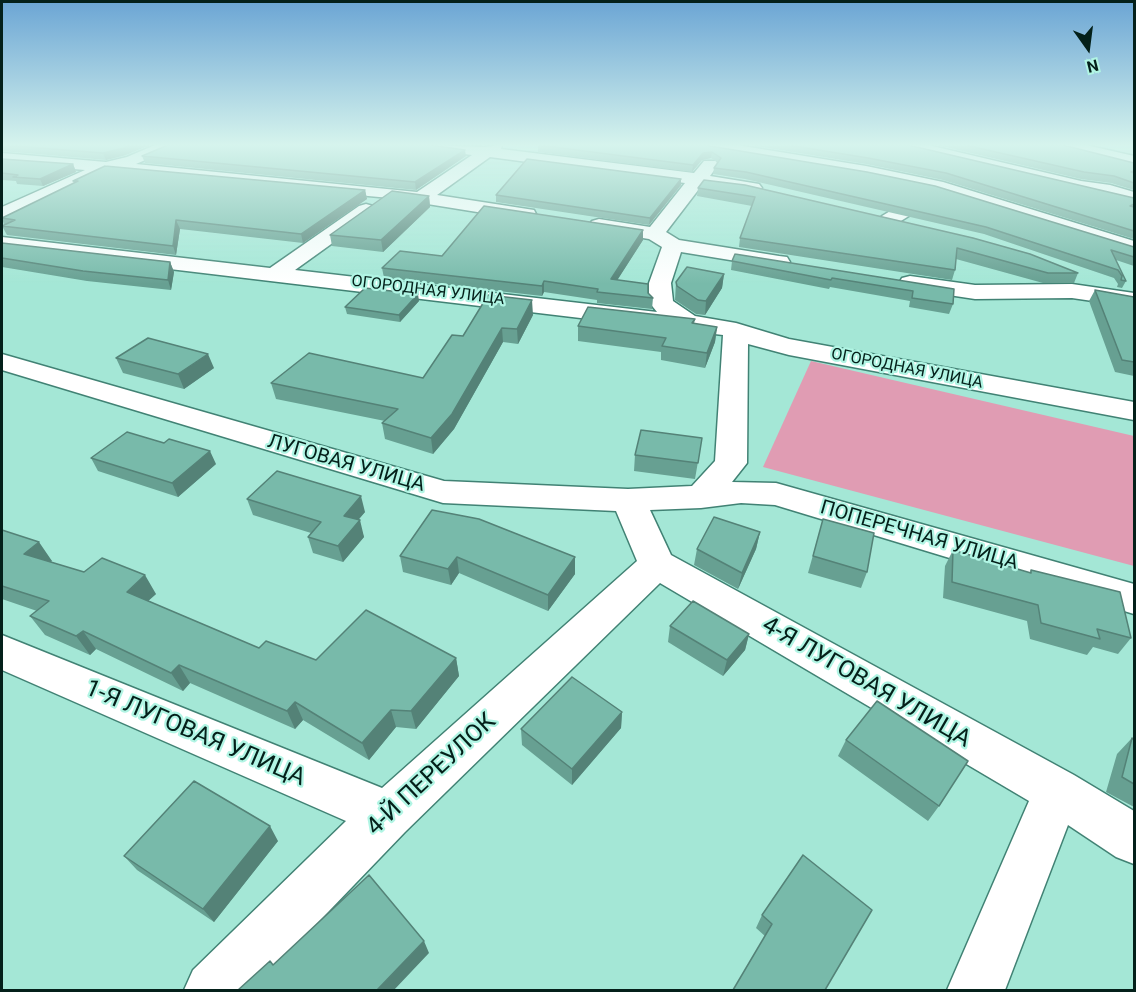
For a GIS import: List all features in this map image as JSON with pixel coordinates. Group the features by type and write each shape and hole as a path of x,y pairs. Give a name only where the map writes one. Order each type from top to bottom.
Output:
{"street":[{"path":"2,214 52,191"},
{"path":"373,191 549,218"},
{"path":"420,198 430,191"},
{"path":"687,322 669,311 661,302 660,283 664,240 690,191"},
{"path":"890,220 937,191"},
{"path":"953,191 1134,247"},
{"path":"1029,214 1071,191"},
{"path":"1112,191 1134,198"},
{"path":"277,273 390,193"},
{"path":"871,215 911,225"},
{"path":"584,223 801,266"},
{"name":"ОГОРОДНАЯ УЛИЦА","path":"2,243 687,322 736,330 767,342 789,347 1134,411"},
{"path":"1076,274 1134,298"},
{"path":"893,280 975,292 1072,291 1134,298"},
{"path":"700,497 730,463 736,330"},
{"name":"ЛУГОВАЯ УЛИЦА","path":"2,362 443,492 628,500 700,497"},
{"name":"ПОПЕРЕЧНАЯ УЛИЦА","path":"700,497 741,492 776,494 1134,599"},
{"path":"628,500 657,564"},
{"name":"4-Я ЛУГОВАЯ УЛИЦА","path":"657,564 1057,791 1134,839"},
{"name":"4-Й ПЕРЕУЛОК","path":"213,990 388,815 657,564"},
{"name":"1-Я ЛУГОВАЯ УЛИЦА","path":"2,652 388,815"},
{"path":"976,990 1057,791"}],"shaded area":[{"path":"811,361 1134,436 1134,566 763,467"}],"building":[{"path":"57,191 363,191 301,234 176,220 173,246 2,226 15,220 2,218"},
{"path":"392,191 429,196 381,240 330,235"},
{"path":"499,191 671,191 650,218 496,195"},
{"path":"719,191 772,191 973,238 1030,254 1078,273 1048,273 957,248 955,270 740,238 755,197"},
{"path":"830,191 952,191 1134,247 1134,257 1111,250 1126,281 1121,280 1122,276 1118,270 986,227"},
{"path":"1005,191 1105,191 1134,198 1134,204 1130,206 1134,207 1134,231"},
{"path":"484,206 643,230 611,279 648,284 648,293 653,298 597,292 598,289 544,281 542,286 382,268 400,251 442,256"},
{"path":"2,243 170,262 168,280 83,271 2,258"},
{"path":"735,254 954,289 953,304 912,298 913,291 832,278 831,280 732,261"},
{"path":"687,267 724,274 706,301 698,300 677,286 676,282"},
{"path":"365,288 418,294 399,315 345,307"},
{"path":"1095,290 1134,297 1134,362 1122,360"},
{"path":"488,295 532,300 517,329 502,328 452,414 431,438 382,423 398,409 271,383 309,353 423,378 452,335 463,336"},
{"path":"588,307 695,319 692,323 717,327 707,353 662,346 666,338 578,326"},
{"path":"148,338 208,354 178,374 116,358"},
{"path":"641,430 702,438 698,463 635,455"},
{"path":"127,432 164,443 169,439 210,451 172,483 91,458"},
{"path":"277,471 361,496 344,516 360,520 338,546 308,537 321,522 247,499"},
{"path":"432,510 479,519 575,557 548,595 457,557 448,569 400,556"},
{"path":"714,517 760,532 742,573 697,549"},
{"path":"823,519 874,533 867,572 813,556"},
{"path":"2,530 39,542 24,554 84,572 102,558 145,575 127,592 259,648 266,641 316,660 366,610 456,658 411,711 391,710 362,743 295,702 287,711 179,665 171,673 83,631 76,636 30,616 49,601 2,586"},
{"path":"953,550 1031,573 1031,570 1120,592 1131,638 1097,629 1100,639 1041,623 1038,605 952,582"},
{"path":"693,601 749,634 727,660 670,626"},
{"path":"572,677 622,712 572,769 521,729"},
{"path":"877,701 968,761 939,806 846,740"},
{"path":"1132,738 1134,740 1134,784 1122,777"},
{"path":"194,781 270,826 203,909 124,856"},
{"path":"803,855 872,910 825,990 733,990 772,924 762,915"},
{"path":"369,875 424,941 377,990 238,990 270,961 273,965"}]}
